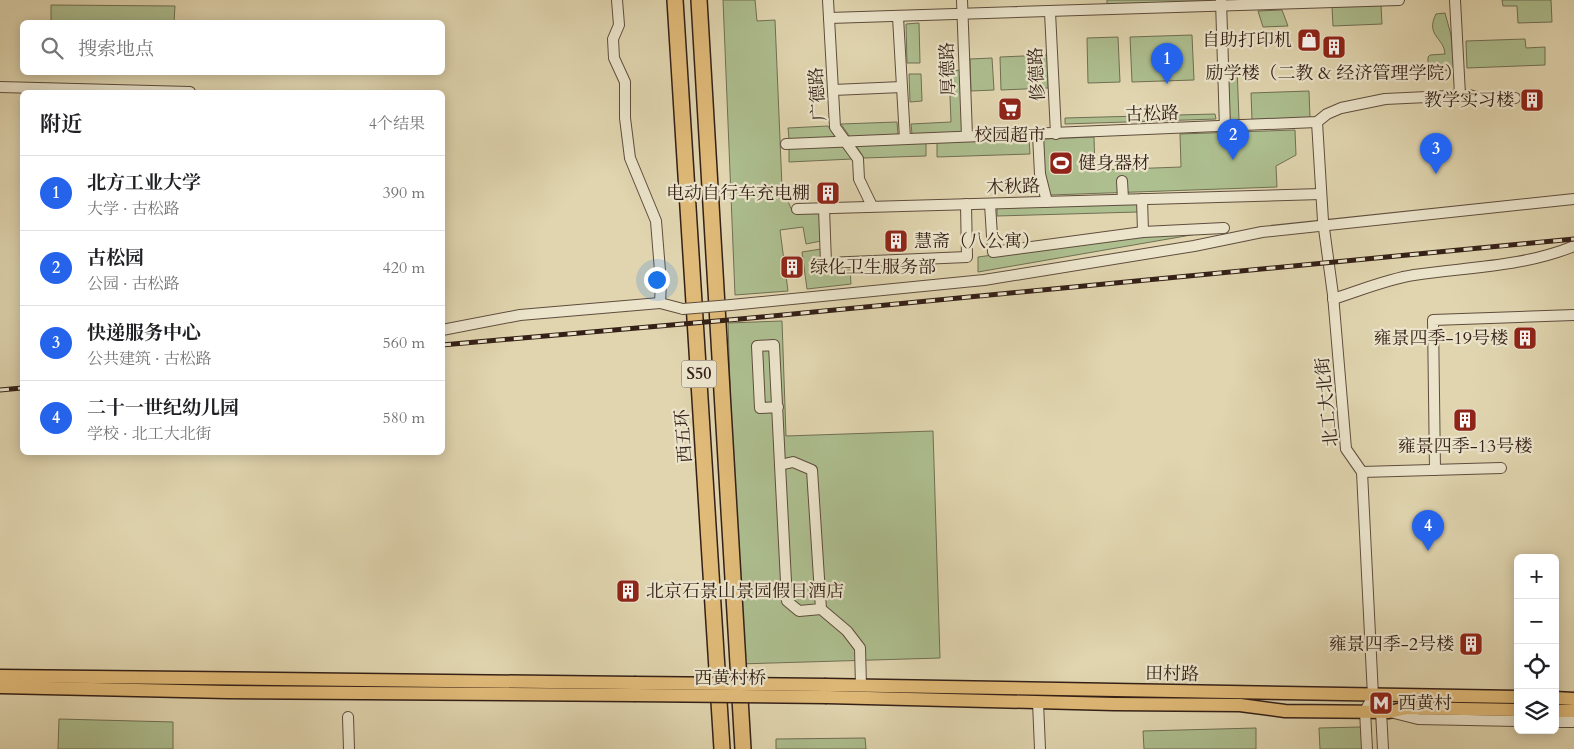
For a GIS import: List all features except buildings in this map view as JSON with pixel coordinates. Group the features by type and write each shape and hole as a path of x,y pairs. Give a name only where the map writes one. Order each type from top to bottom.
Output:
{"highway":[{"name":"西五环","path":"675,0 722,749"},
{"name":"S50","path":"699,0 743,749"}],"main road":[{"path":"0,676 634,689"},
{"name":"田村路","path":"826,691 861,686 1514,697"},
{"path":"0,687 228,692 634,689"},
{"name":"西黄村桥","path":"634,689 826,691"},
{"name":"田村路","path":"826,691 1038,702 1240,705 1285,711 1385,711 1408,708 1514,710"},
{"path":"1559,698 1574,699"},
{"path":"1559,711 1574,711"}],"street":[{"path":"617,0 618,25 613,39 614,58 625,82 625,118 630,158 656,221 661,283 660,303"},
{"name":"广德路","path":"828,0 835,127 858,159 860,179 872,206"},
{"name":"厚德路","path":"962,0 966,136"},
{"path":"829,18 1050,12 1221,3 1399,0"},
{"path":"1455,0 1460,95"},
{"path":"1221,3 1225,128"},
{"name":"修德路","path":"1050,12 1056,134"},
{"path":"898,17 905,139"},
{"path":"0,87 114,90"},
{"path":"833,90 902,87"},
{"name":"古松路","path":"786,144 1225,128 1317,122 1334,111 1365,102 1395,98 1460,95 1485,99 1515,98"},
{"name":"北工大北街","path":"1317,122 1321,194 1333,299 1346,449 1362,472"},
{"path":"1038,135 1040,174 1048,202"},
{"path":"1122,181 1123,199"},
{"name":"木秋路","path":"796,209 1321,194"},
{"path":"1142,199 1143,232"},
{"path":"445,329 520,315 660,303 683,309 984,280 1324,223 1574,199"},
{"path":"824,208 826,263 967,257 966,204"},
{"path":"990,204 992,252 1143,232 1224,228"},
{"path":"1333,299 1411,275 1530,261 1574,246"},
{"path":"1435,470 1433,320 1574,315"},
{"path":"778,407 760,408 757,346 774,345 778,407 787,601 799,612 821,609"},
{"path":"780,465 793,462 812,470 821,609 847,631 860,648 861,686"},
{"path":"1367,749 1365,711 1373,696 1362,472 1501,468"},
{"path":"1373,696 1385,711 1418,719 1514,721"},
{"path":"1038,702 1040,749"},
{"path":"1382,749 1385,711"},
{"path":"348,717 348,749"},
{"path":"1559,722 1574,722"}],"green space":[{"path":"723,0 755,0 757,21 775,20 782,187 793,213 819,212 821,241 806,244 803,227 780,230 788,291 735,295"},
{"path":"1107,0 1266,0 1107,4"},
{"path":"1502,0 1551,0 1552,22 1518,23 1517,6 1503,6"},
{"path":"51,5 175,6 174,20 51,20"},
{"path":"1381,5 1382,24 1333,26 1332,7"},
{"path":"1282,10 1288,26 1263,27 1258,11"},
{"path":"1445,13 1451,35 1454,70 1428,72 1428,57 1430,55 1445,54 1442,44 1434,32 1433,21 1436,14"},
{"path":"919,23 920,63 907,63 906,24"},
{"path":"1192,35 1194,80 1132,82 1130,37"},
{"path":"1118,37 1120,82 1088,83 1087,38"},
{"path":"1525,39 1526,48 1545,47 1545,65 1467,68 1466,41"},
{"path":"1047,55 1048,88 1001,90 1000,57"},
{"path":"992,58 994,90 971,91 970,59"},
{"path":"1237,66 1239,120 1228,120 1226,67"},
{"path":"961,70 963,133 912,134 911,124 951,122 949,71"},
{"path":"909,74 921,74 922,101 910,102"},
{"path":"1309,91 1310,118 1252,120 1251,93"},
{"path":"1215,114 1216,119 1065,124 1065,118"},
{"path":"897,122 898,135 850,137 841,124"},
{"path":"828,126 836,138 789,139 788,128"},
{"path":"1295,130 1296,155 1276,166 1277,187 1050,195 1044,174 1043,139 1094,137 1095,170 1099,170 1181,167 1180,134"},
{"path":"1029,139 1030,154 937,157 937,142"},
{"path":"926,141 926,156 864,158 855,144"},
{"path":"841,145 852,159 789,162 789,147"},
{"path":"1137,203 1138,212 997,216 997,207"},
{"path":"1220,230 978,272 978,257 1143,235"},
{"path":"821,249 823,273 850,270 851,284 807,289 802,252"},
{"path":"782,321 786,436 933,431 940,658 739,664 728,323"},
{"path":"59,719 173,722 173,749 58,749"},
{"path":"1361,727 1362,749 1320,749 1319,728"},
{"path":"1256,728 1256,749 1144,749 1143,731"},
{"path":"865,738 866,749 776,749 776,739"}],"railway":[{"path":"445,345 740,319 1574,239"},
{"path":"0,390 20,388"}],"place":[{"name":"自助打印机","path":"1309,40"},
{"name":"励学楼（二教 & 经济管理学院）","path":"1334,47"},
{"name":"北方工业大学","path":"1167,84"},
{"name":"教学实习楼","path":"1532,100"},
{"name":"校园超市","path":"1010,109"},
{"name":"古松园","path":"1233,160"},
{"name":"健身器材","path":"1061,163"},
{"name":"快递服务中心","path":"1436,174"},
{"name":"电动自行车充电棚","path":"828,193"},
{"name":"慧斋（八公寓）","path":"896,241"},
{"name":"绿化卫生服务部","path":"792,267"},
{"name":"雍景四季-19号楼","path":"1525,338"},
{"name":"雍景四季-13号楼","path":"1465,420"},
{"name":"二十一世纪幼儿园","path":"1428,551"},
{"name":"北京石景山景园假日酒店","path":"628,591"},
{"name":"雍景四季-2号楼","path":"1471,644"},
{"name":"西黄村","path":"1381,703"}]}
